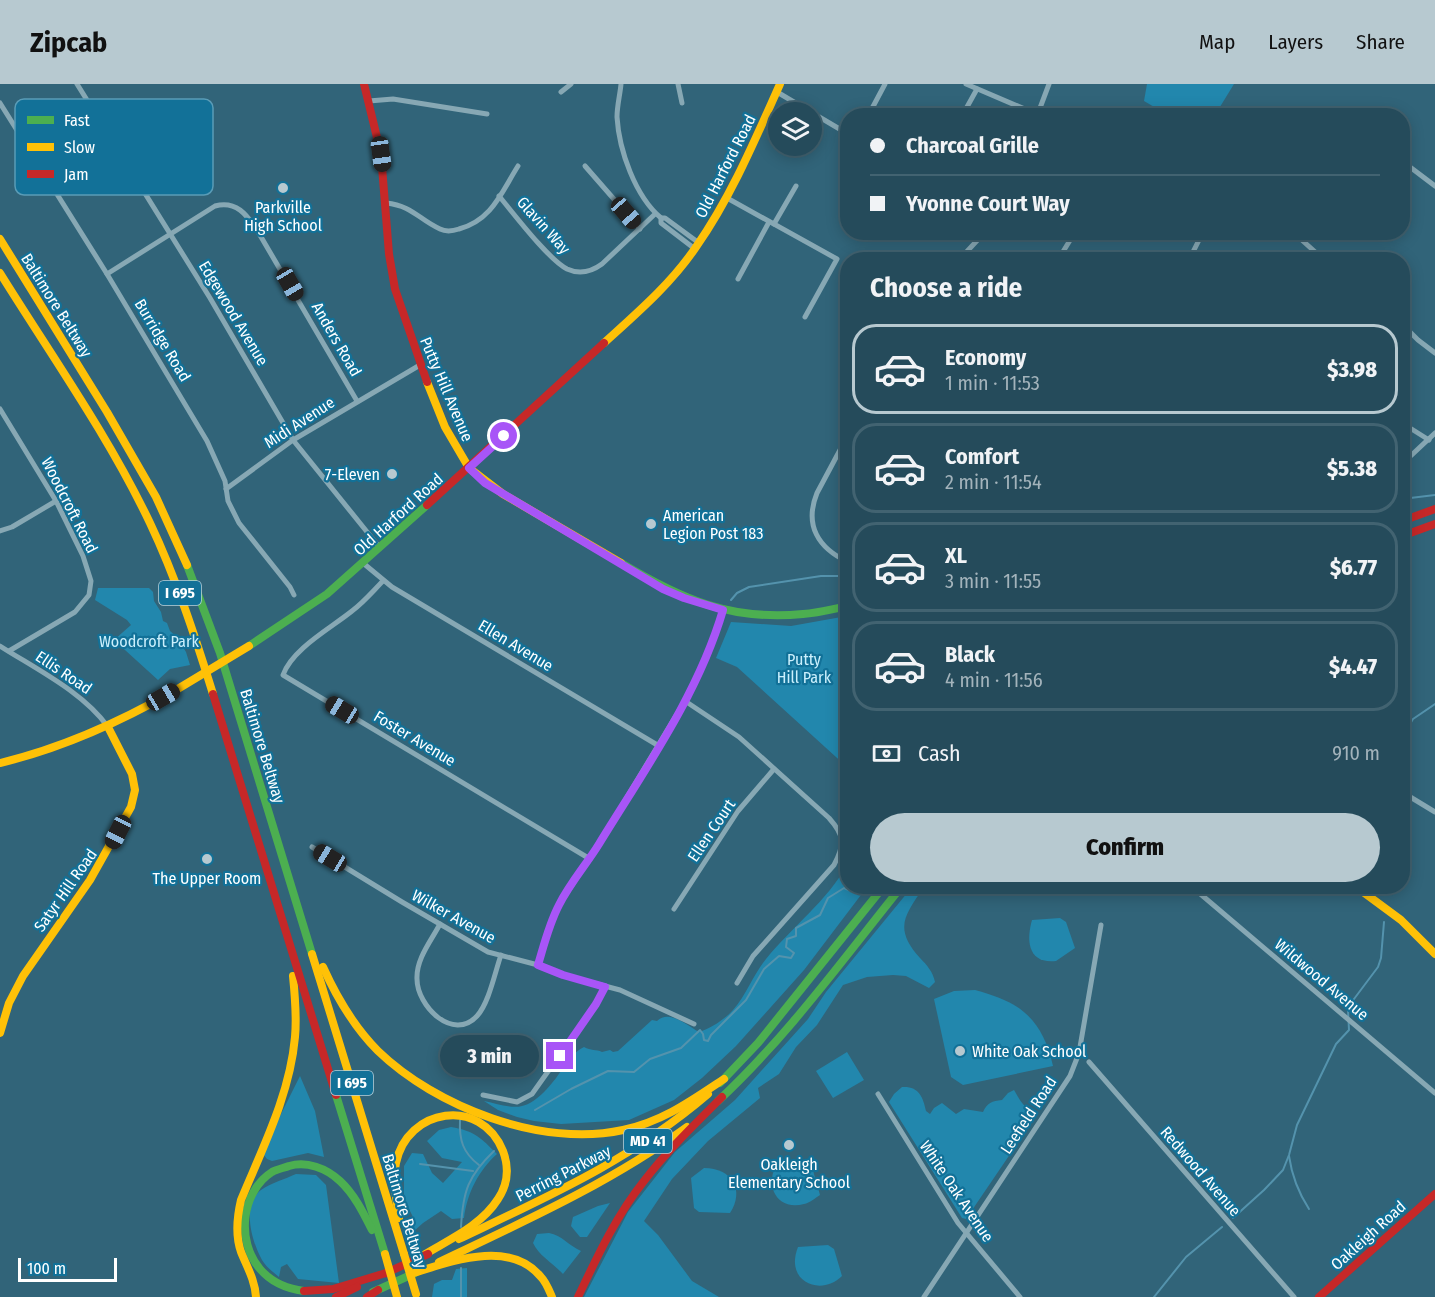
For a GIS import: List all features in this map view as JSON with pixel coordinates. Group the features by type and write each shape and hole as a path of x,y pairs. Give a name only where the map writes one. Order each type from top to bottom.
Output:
{"main road":[{"name":"Putty Hill Avenue","path":"364,84 381,154 391,275 420,365 449,434 469,468 494,488 663,589 684,598 723,610 750,614 784,615 840,607"},
{"name":"Old Harford Road","path":"0,763 53,749 108,727 176,690 311,605 363,563 645,306 671,279 697,246 727,198 778,88"},
{"name":"Baltimore Beltway","path":"0,239 127,445 175,535 192,575 220,653 417,1296"},
{"name":"Baltimore Beltway","path":"0,273 118,462 141,504 175,579 202,659 397,1297"},
{"path":"1410,518 1435,509"},
{"path":"1410,533 1435,524"},
{"name":"Satyr Hill Road","path":"0,1033 7,1005 15,986 86,886 113,843 134,800 133,777 108,727"},
{"name":"Perring Parkway","path":"336,1297 609,1165 667,1128 724,1079 758,1043 878,894"},
{"name":"Perring Parkway","path":"365,1297 606,1181 672,1138 746,1075 789,1026 896,894"},
{"path":"1366,894 1401,920 1435,954"},
{"path":"302,920 338,998 356,1025 377,1050 415,1081 493,1118 526,1129 555,1134 583,1135 613,1132 646,1124 663,1117 724,1079"},
{"path":"256,1297 252,1274 238,1240 237,1216 241,1200 285,1089 294,1057 297,1004 286,934"},
{"path":"578,1297 603,1244 642,1183 667,1153 722,1097"},
{"path":"403,1249 395,1174 399,1153 407,1137 422,1123 439,1116 466,1116 482,1123 501,1143 507,1170 500,1197 489,1211 473,1224 422,1257"},
{"path":"385,1254 347,1188 334,1176 319,1167 302,1164 283,1167 267,1176 251,1196 244,1218 246,1241 254,1261 275,1282 293,1290 317,1292 342,1287 386,1273"},
{"name":"Oakleigh Road","path":"1319,1297 1435,1194"},
{"path":"414,1274 473,1256 511,1257 538,1274 552,1297"}],"street":[{"name":"Edgewood Avenue","path":"77,84 86,99"},
{"path":"561,92 570,84"},
{"path":"621,84 617,117 624,153 631,173 655,214 665,218 697,246"},
{"path":"678,84 682,103"},
{"path":"872,108 885,84"},
{"path":"966,84 1022,108"},
{"path":"1041,108 1049,84"},
{"path":"778,88 840,129"},
{"path":"966,108 977,89"},
{"path":"369,101 393,99 487,114"},
{"name":"Burridge Road","path":"0,103 15,127"},
{"path":"386,203 408,208 441,230 449,231 477,223 490,210 518,166"},
{"path":"585,166 640,229"},
{"path":"1410,167 1435,186"},
{"path":"738,279 796,186"},
{"name":"Burridge Road","path":"57,195 207,441 221,470 228,501 239,523 290,586 294,595"},
{"name":"Edgewood Avenue","path":"146,195 293,440 380,548"},
{"name":"Glavin Way","path":"499,196 551,256 568,269 579,272 597,268 655,214"},
{"path":"727,198 837,259 804,317"},
{"name":"Anders Road","path":"106,273 215,206 227,204 240,209 262,237 357,401"},
{"path":"965,252 977,240"},
{"path":"1302,240 1315,252"},
{"path":"1410,332 1435,353"},
{"name":"Midi Avenue","path":"226,489 293,440 420,365"},
{"name":"Woodcroft Road","path":"0,408 56,501 83,556 91,581 86,601 75,612 9,651"},
{"path":"1410,428 1429,440"},
{"path":"1410,457 1435,433"},
{"path":"840,449 823,479 811,510 816,533 828,550 840,557"},
{"path":"0,531 12,527 56,501"},
{"name":"Ellen Avenue","path":"363,563 383,581 659,746"},
{"name":"Foster Avenue","path":"383,581 354,610 305,647 287,664 283,675 590,859"},
{"path":"538,965 555,913 685,701 707,657 723,610"},
{"name":"Ellis Road","path":"0,646 92,707 108,727"},
{"path":"685,701 730,731 774,769 836,826 840,835"},
{"name":"Ellen Court","path":"674,909 738,811 774,769"},
{"path":"1410,797 1435,812"},
{"name":"Wilker Avenue","path":"312,847 475,945 563,975 620,990 694,1024"},
{"path":"737,983 753,956 834,865 840,852"},
{"name":"Wildwood Avenue","path":"1200,894 1435,1093"},
{"path":"440,924 421,959 417,980 421,995 432,1012 444,1022 465,1023 479,1014 501,955"},
{"name":"Leefield Road","path":"924,1297 1070,1076 1080,1046 1101,924"},
{"path":"483,1095 512,1102 523,1100 532,1094 596,1004 605,987"},
{"name":"Redwood Avenue","path":"1089,1062 1294,1297"},
{"name":"White Oak Avenue","path":"878,1095 966,1233 1020,1297"}],"green space":[{"path":"1147,84 1234,84 1219,108 1156,108 1144,101"},
{"name":"Woodcroft Park","path":"98,588 149,588 153,592 154,601 161,612 163,621 177,637 186,652 190,665 170,669 158,680 114,640 131,625 127,620 95,600"},
{"name":"Putty Hill Park","path":"840,617 840,761 737,667 716,658 731,622 791,626"},
{"path":"840,876 840,894 862,894 804,970 736,1046 702,1078 674,1100 629,1120 561,1124 517,1117 498,1110 484,1101 513,1107 528,1104 544,1092 580,1049 584,1047 602,1052 618,1051 652,1020 672,1017 699,1032 717,1023 733,1010 766,959"},
{"path":"906,894 920,894 907,914 904,930 912,947 933,975 935,982 929,988 906,976 893,975 867,977 843,985 817,1025 796,1047 779,1074 758,1088 760,1098 708,1141 672,1179 644,1221 658,1235 692,1281 719,1297 584,1297 628,1212 675,1152 735,1100 808,1019 826,992"},
{"path":"1060,918 1066,922 1075,948 1056,961 1040,959 1031,950 1029,936 1032,920"},
{"path":"975,990 1005,1000 1027,1014 1042,1036 1053,1066 963,1085 951,1077 934,999 954,991"},
{"path":"847,1052 864,1080 833,1098 816,1071"},
{"path":"300,1076 315,1111 324,1157 308,1153 272,1161 263,1154"},
{"path":"902,1087 916,1090 922,1097 926,1111 930,1114 942,1103 956,1114 964,1109 983,1112 990,1103 1002,1100 1014,1090 1026,1107 1038,1113 966,1219 962,1218 889,1102"},
{"path":"451,1127 477,1136 497,1154 475,1183 464,1218 452,1219 441,1211 413,1232 414,1219 404,1199 404,1166 412,1153 423,1154 432,1173 443,1183 462,1162 442,1158 427,1141 439,1130"},
{"path":"805,1162 812,1167 820,1195 810,1202 787,1204 776,1195 773,1188 773,1172 777,1163"},
{"path":"704,1168 722,1172 733,1182 736,1196 730,1213 699,1212 694,1208 691,1178"},
{"path":"296,1174 316,1175 326,1185 339,1283 298,1279 287,1264 281,1267 279,1277 266,1265 258,1252 250,1224 251,1205 261,1190"},
{"path":"610,1203 587,1237 580,1237 571,1226 573,1217"},
{"path":"549,1233 581,1251 563,1274 542,1256 533,1243 537,1234"},
{"path":"828,1245 834,1249 842,1276 824,1285 807,1282 800,1277 796,1269 795,1259 798,1247"},
{"path":"467,1268 467,1297 432,1297 434,1284 442,1280 452,1280 456,1269"}],"waterway":[{"path":"1410,498 1435,495"},
{"path":"731,600 737,593 749,587 821,576 840,576"},
{"path":"1410,724 1413,719 1435,704"},
{"path":"535,1110 608,1071 634,1072 650,1059 681,1048 700,1030 704,1040 708,1041 711,1035 746,1000 764,969 779,956 791,958 794,953 786,947 787,939 796,936 796,928 820,915 828,898 840,890"},
{"path":"1233,1218 1283,1170 1297,1125 1336,1044 1349,1030 1348,1010 1351,1003 1378,967 1384,922"},
{"path":"460,1120 463,1146 469,1156 479,1165"},
{"path":"461,1227 463,1203 468,1185 478,1168 494,1151"},
{"path":"1289,1156 1296,1184 1309,1209"},
{"path":"420,1164 473,1171"},
{"path":"1154,1297 1186,1257 1222,1227"},
{"path":"461,1268 461,1297"}],"traffic: fast":[{"path":"249,646 327,594 427,505"},
{"path":"621,563 686,597 729,610 777,615 820,612 840,608"},
{"path":"187,565 220,653 312,954"},
{"path":"720,1083 758,1043 878,894"},
{"path":"718,1101 768,1051 896,894"},
{"path":"336,1095 385,1254"},
{"path":"304,1291 286,1287 269,1278 252,1258 247,1245 245,1218 248,1204 262,1181 274,1171 289,1166 303,1164 322,1169 335,1176 350,1192 372,1230"},
{"path":"373,1292 415,1273"}],"traffic: slow":[{"path":"604,343 665,286 709,228 752,147 780,84"},
{"path":"0,239 107,412 156,497 187,565"},
{"path":"0,273 98,427 134,490 177,586 213,694"},
{"path":"427,382 445,427 469,468 503,494 621,563"},
{"path":"176,690 249,646"},
{"path":"0,763 46,750 91,733 176,690"},
{"path":"0,1033 9,1003 23,976 90,880 131,807 135,790 132,774 108,727"},
{"path":"1366,894 1401,920 1435,954"},
{"path":"312,954 404,1254"},
{"path":"323,967 340,1001 361,1032 378,1051 402,1071 429,1090 460,1105 525,1128 559,1133 592,1134 623,1130 663,1116 688,1103 724,1079"},
{"path":"256,1297 252,1279 239,1246 238,1219 241,1200 282,1100 288,1079 296,1029 293,976"},
{"path":"459,1239 557,1192 619,1158 708,1094"},
{"path":"399,1218 395,1184 396,1163 403,1144 414,1130 429,1121 445,1116 462,1116 479,1122 493,1133 503,1151 506,1163 506,1181 498,1199 491,1209 473,1225 422,1256"},
{"path":"439,1262 597,1184 687,1127"},
{"path":"385,1254 397,1297"},
{"path":"404,1254 416,1294"},
{"path":"414,1273 463,1259 497,1256 528,1265 541,1277 552,1297"}],"traffic: jam":[{"path":"364,84 381,154 389,254 395,289 427,382"},
{"path":"427,505 604,343"},
{"path":"1410,518 1435,509"},
{"path":"1410,533 1435,524"},
{"path":"213,694 336,1095"},
{"path":"578,1297 608,1237 634,1194 672,1148 722,1097"},
{"path":"1319,1297 1435,1194"},
{"path":"386,1273 428,1254"},
{"path":"304,1291 333,1289 386,1273"},
{"path":"336,1297 357,1287"},
{"path":"367,1297 378,1290"}],"place":[{"name":"Parkville High School","path":"283,188"},
{"name":"7-Eleven","path":"392,474"},
{"name":"American Legion Post 183","path":"651,524"},
{"name":"The Upper Room","path":"207,859"},
{"name":"White Oak School","path":"960,1051"},
{"name":"Oakleigh Elementary School","path":"789,1145"}],"route":[{"path":"504,436 469,468 485,483 663,589 723,610 712,646 692,689 597,847 563,897 551,921 538,965 605,987 560,1056"}]}
